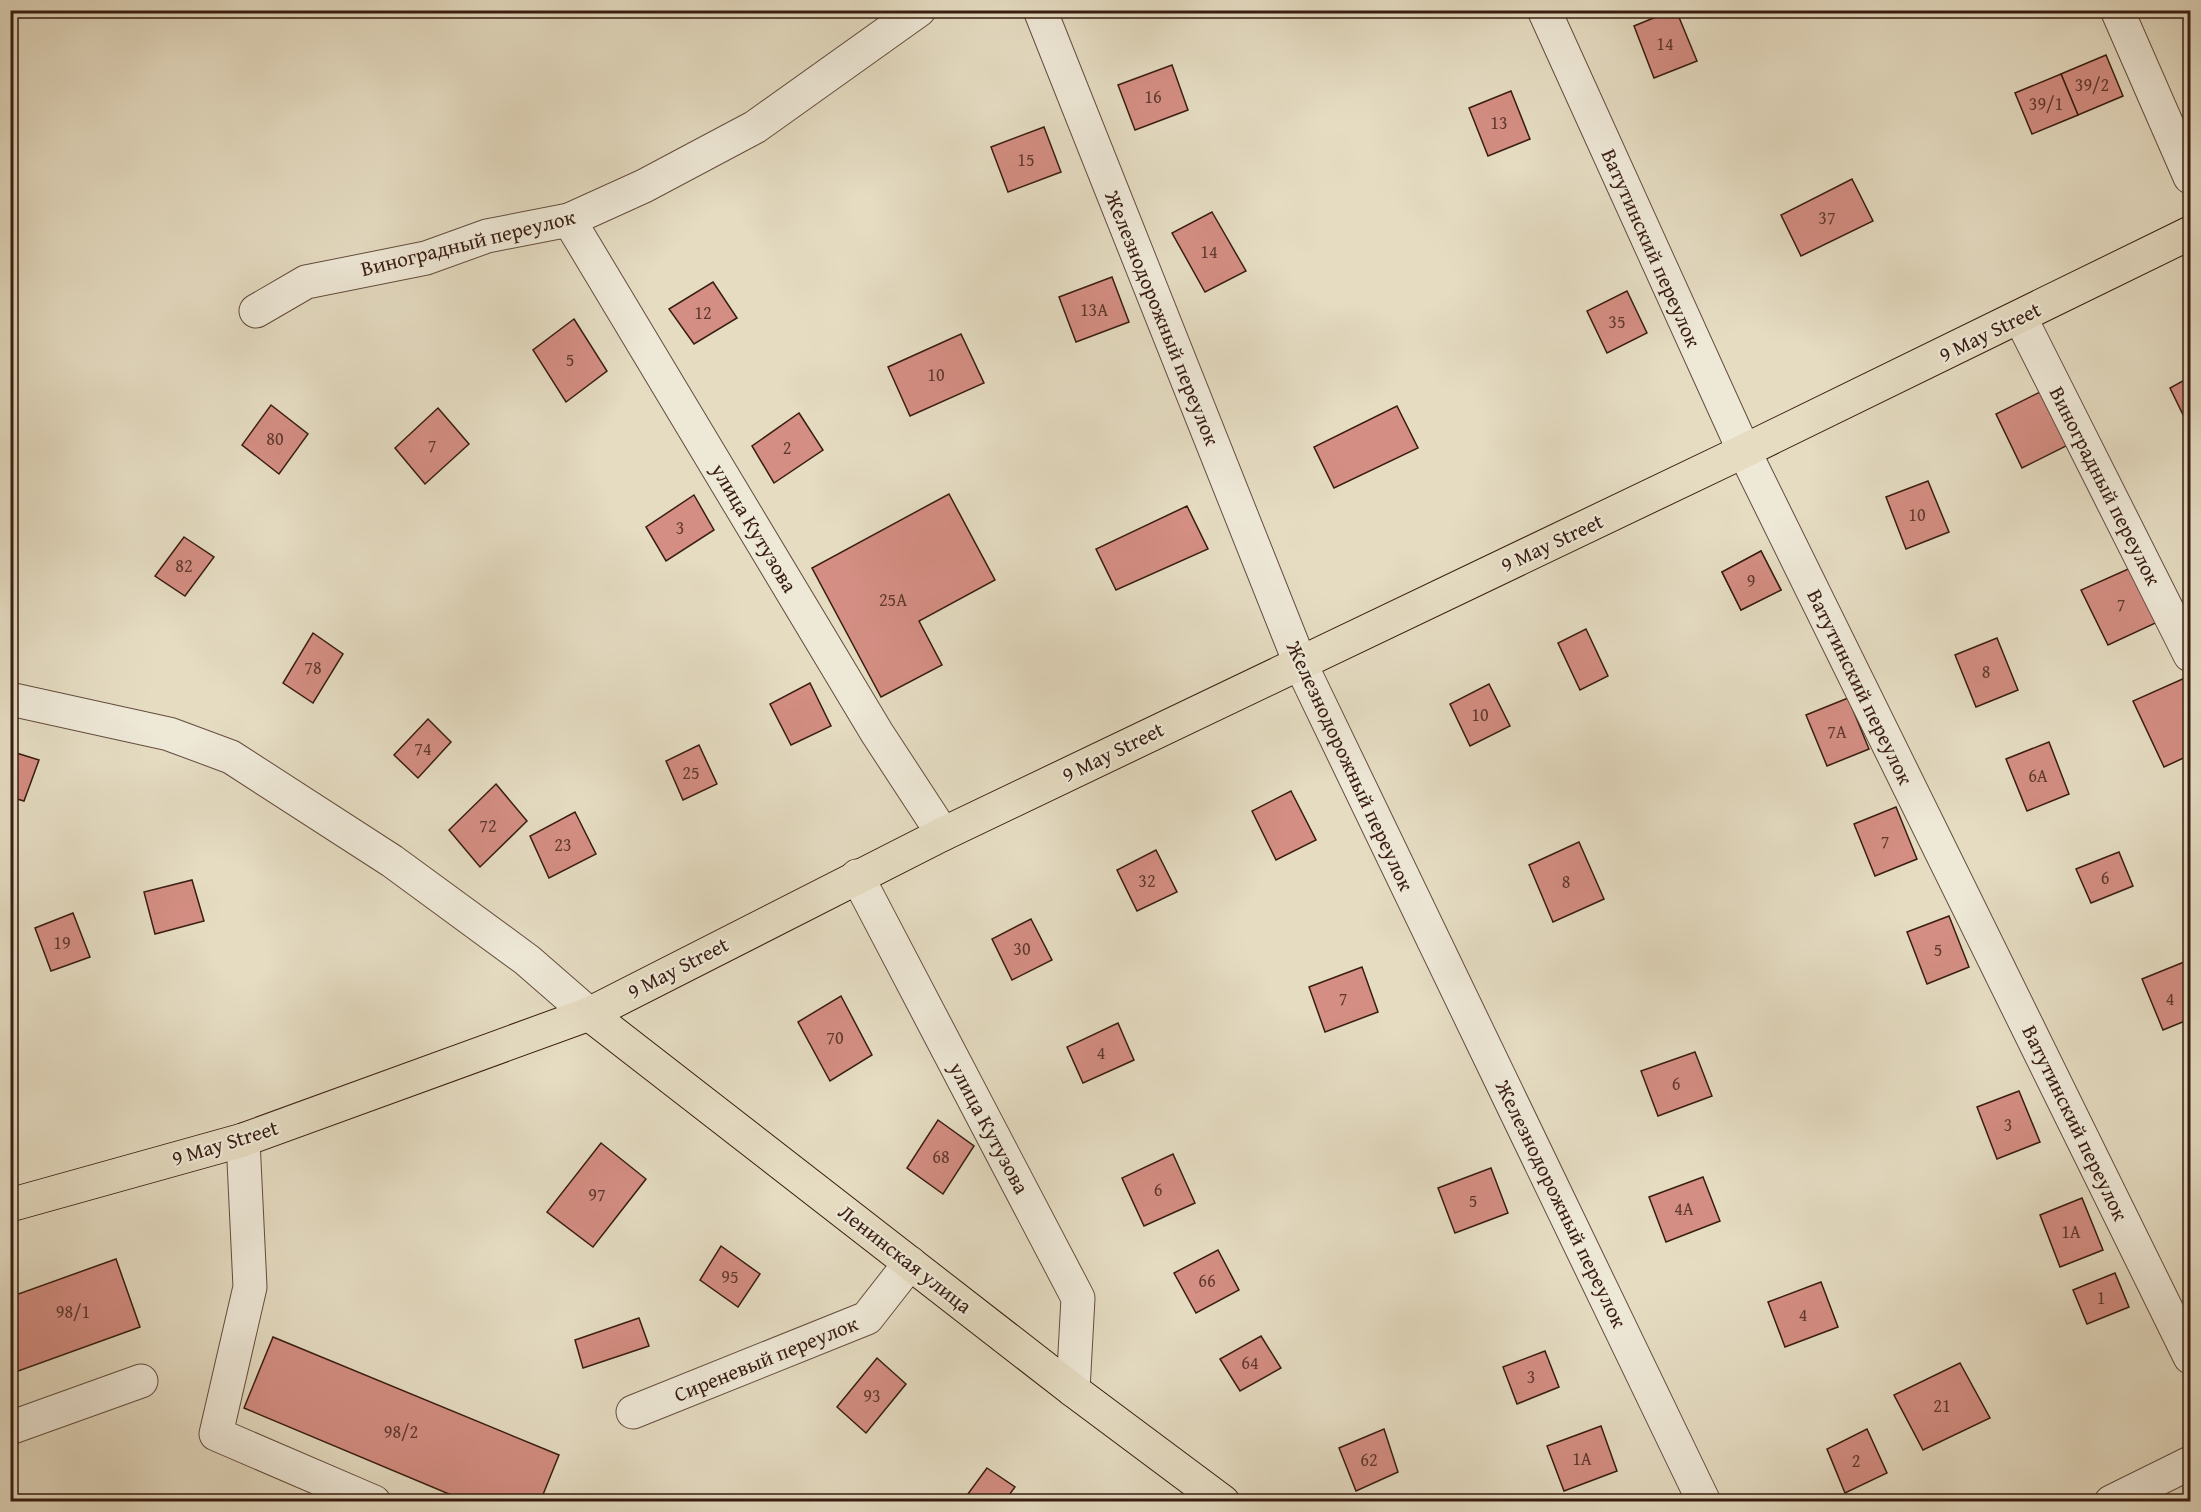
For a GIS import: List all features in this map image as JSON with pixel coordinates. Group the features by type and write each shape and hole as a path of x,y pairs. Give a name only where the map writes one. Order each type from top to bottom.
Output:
{"main road":[{"name":"9 May Street","path":"10,1205 243,1140 589,1014 943,834 2020,318 2190,233"},
{"name":"Ленинская улица","path":"589,1014 1074,1390 1223,1502"}],"street":[{"name":"Виноградный переулок","path":"256,310 306,282 426,258 487,236 569,220 644,186 755,127 919,10"},
{"name":"Железнодорожный переулок","path":"1040,10 1300,663 1704,1502"},
{"name":"Ватутинский переулок","path":"1544,10 1744,451 2190,1356"},
{"path":"2117,10 2190,177"},
{"name":"улица Кутузова","path":"569,220 878,733 943,834"},
{"name":"Виноградный переулок","path":"2020,318 2190,655"},
{"path":"10,699 169,734 231,757 392,861 527,960 589,1014"},
{"name":"улица Кутузова","path":"857,876 1078,1298 1074,1390"},
{"path":"243,1140 250,1287 216,1434 374,1502"},
{"name":"Сиреневый переулок","path":"633,1412 867,1318 910,1263"},
{"path":"10,1428 141,1381"},
{"path":"2111,1502 2190,1463"}],"building":[{"path":"1676,10 1697,61 1654,78 1634,26"},
{"path":"2106,55 2123,96 2078,115 2061,74"},
{"path":"1172,65 1188,110 1135,130 1118,85"},
{"path":"2061,74 2078,115 2032,134 2015,93"},
{"path":"1511,91 1530,139 1488,156 1469,108"},
{"path":"1044,127 1061,172 1008,192 991,147"},
{"path":"1852,179 1873,221 1801,256 1781,215"},
{"path":"1212,212 1246,271 1205,292 1172,233"},
{"path":"1112,277 1129,322 1076,342 1059,297"},
{"path":"713,282 737,318 694,344 669,309"},
{"path":"1627,291 1647,333 1607,353 1587,311"},
{"path":"574,319 607,371 566,402 533,350"},
{"path":"961,334 984,383 910,416 888,367"},
{"path":"2190,377 2190,429 2170,388"},
{"path":"2054,385 2080,439 2022,468 1996,414"},
{"path":"271,405 308,434 279,474 242,445"},
{"path":"1397,406 1418,448 1334,488 1314,447"},
{"path":"438,408 469,444 425,484 395,448"},
{"path":"799,413 823,450 774,483 752,446"},
{"path":"1928,481 1949,532 1906,549 1886,497"},
{"path":"949,494 995,580 919,621 942,665 881,697 812,568"},
{"path":"694,495 714,530 666,561 646,527"},
{"path":"1187,506 1208,549 1116,590 1096,549"},
{"path":"184,537 214,557 185,596 155,576"},
{"path":"1761,551 1781,590 1741,610 1722,572"},
{"path":"1761,551 1781,590 1741,610 1722,572"},
{"path":"2135,566 2162,620 2108,645 2081,590"},
{"path":"1586,629 1608,676 1580,690 1558,643"},
{"path":"313,633 343,654 313,703 283,683"},
{"path":"1997,638 2018,690 1976,707 1955,655"},
{"path":"2187,677 2190,685 2190,755 2164,767 2133,701"},
{"path":"810,683 831,726 791,745 770,704"},
{"path":"1489,684 1510,726 1470,746 1450,704"},
{"path":"1848,698 1869,749 1827,766 1806,715"},
{"path":"428,719 451,742 418,778 394,755"},
{"path":"2049,742 2069,794 2027,811 2006,759"},
{"path":"699,745 717,784 683,800 666,761"},
{"path":"10,751 39,760 24,801 10,797"},
{"path":"496,784 527,821 480,867 449,830"},
{"path":"1291,791 1316,840 1276,860 1252,811"},
{"path":"1896,807 1917,859 1875,876 1854,824"},
{"path":"575,812 596,854 549,878 530,836"},
{"path":"1579,842 1604,899 1553,922 1529,865"},
{"path":"1156,850 1177,892 1137,911 1117,870"},
{"path":"2119,852 2133,886 2091,903 2076,869"},
{"path":"192,880 204,921 155,934 144,892"},
{"path":"73,913 90,957 51,971 35,928"},
{"path":"1949,916 1969,967 1927,984 1907,932"},
{"path":"1031,919 1052,960 1012,980 992,939"},
{"path":"2184,962 2190,977 2190,1019 2163,1030 2142,979"},
{"path":"1362,967 1378,1012 1325,1032 1309,987"},
{"path":"841,996 872,1055 830,1081 798,1022"},
{"path":"1118,1023 1134,1060 1083,1083 1067,1047"},
{"path":"1695,1052 1712,1096 1658,1116 1641,1071"},
{"path":"2019,1091 2040,1142 1997,1159 1977,1107"},
{"path":"938,1120 974,1146 943,1194 907,1168"},
{"path":"601,1143 646,1179 593,1247 547,1212"},
{"path":"1173,1154 1195,1203 1144,1226 1122,1178"},
{"path":"1491,1168 1508,1213 1455,1233 1438,1188"},
{"path":"1703,1177 1720,1221 1666,1242 1649,1197"},
{"path":"2082,1198 2103,1250 2060,1267 2040,1215"},
{"path":"721,1246 760,1274 738,1307 700,1280"},
{"path":"1218,1250 1239,1290 1196,1313 1174,1273"},
{"path":"116,1259 140,1327 10,1374 10,1297"},
{"path":"2115,1273 2129,1307 2087,1324 2073,1290"},
{"path":"1821,1282 1838,1327 1785,1347 1768,1302"},
{"path":"639,1318 649,1346 583,1368 575,1340"},
{"path":"1261,1336 1281,1368 1240,1391 1220,1359"},
{"path":"273,1337 559,1455 540,1502 468,1502 244,1408"},
{"path":"1545,1351 1559,1387 1517,1404 1503,1367"},
{"path":"877,1358 906,1384 866,1433 837,1407"},
{"path":"1960,1363 1990,1418 1923,1450 1894,1395"},
{"path":"1601,1426 1617,1471 1564,1491 1547,1446"},
{"path":"1384,1429 1398,1472 1356,1491 1339,1448"},
{"path":"1867,1429 1887,1473 1845,1493 1827,1449"},
{"path":"987,1468 1015,1487 1004,1502 962,1502"}]}
